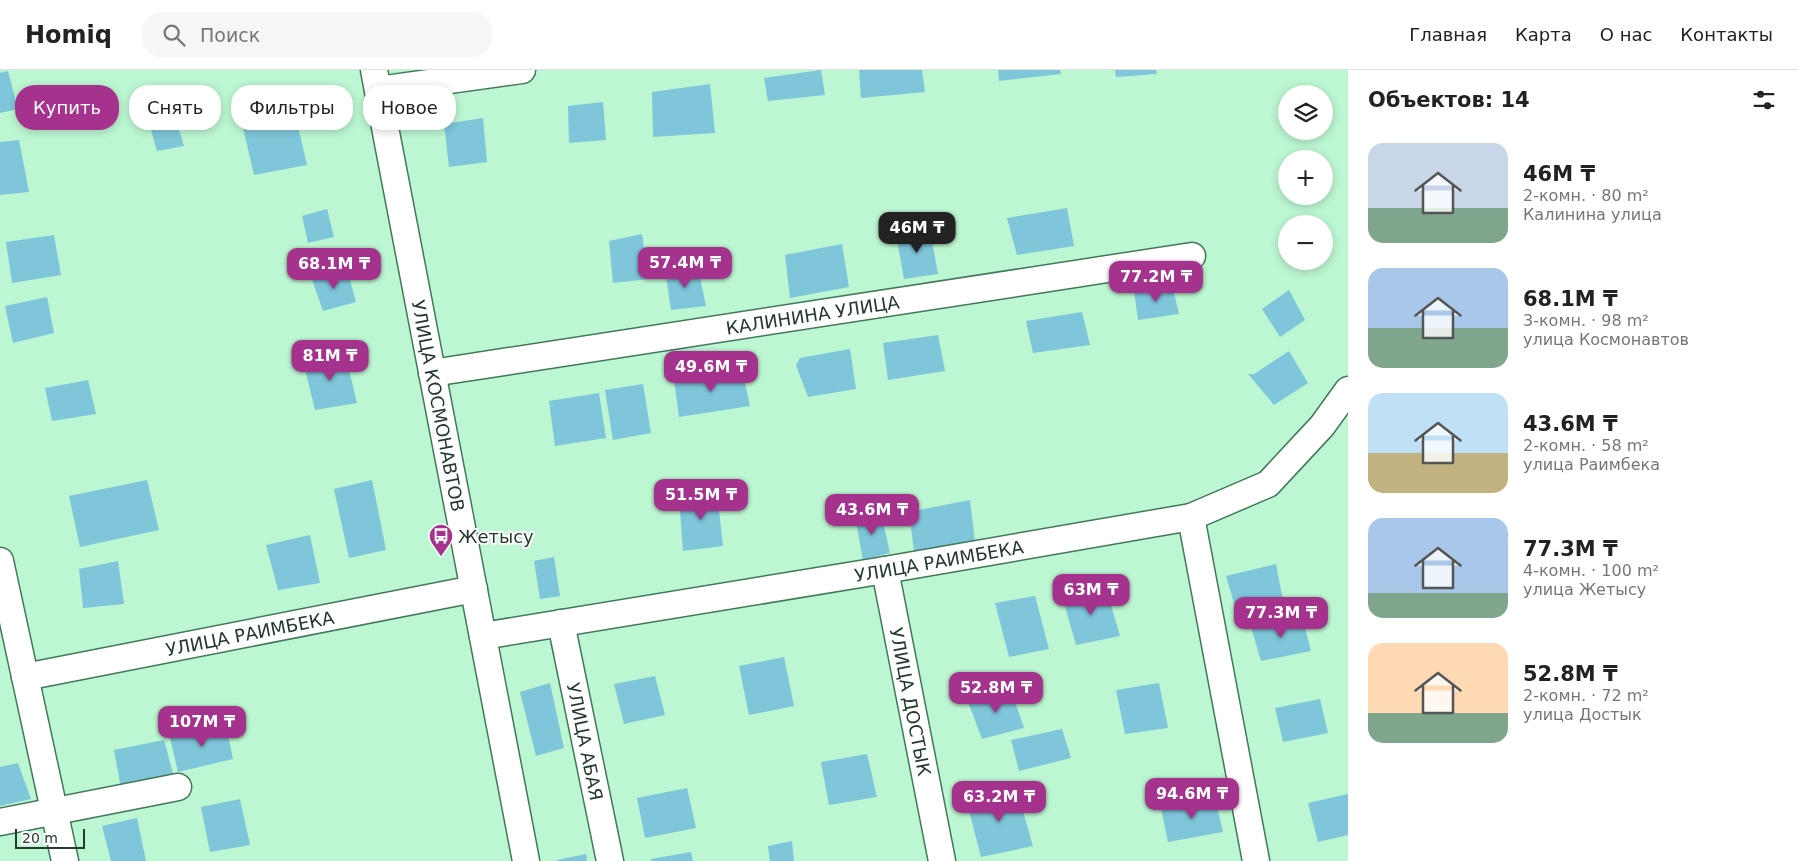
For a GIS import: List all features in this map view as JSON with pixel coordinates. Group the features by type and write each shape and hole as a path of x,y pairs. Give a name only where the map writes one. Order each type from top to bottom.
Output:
{"street":[{"path":"376,80 522,70"},
{"name":"УЛИЦА КОСМОНАВТОВ","path":"376,80 526,861"},
{"name":"КАЛИНИНА УЛИЦА","path":"432,373 1192,256"},
{"name":"УЛИЦА РАИМБЕКА","path":"483,636 885,570 1190,517 1268,484 1344,404"},
{"path":"1190,517 1256,861"},
{"path":"0,561 66,861"},
{"name":"УЛИЦА ДОСТЫК","path":"885,570 942,861"},
{"name":"УЛИЦА РАИМБЕКА","path":"25,677 474,589"},
{"name":"УЛИЦА АБАЯ","path":"561,623 610,861"},
{"path":"0,822 178,787"}],"building":[{"path":"821,70 825,95 768,101 764,78"},
{"path":"859,70 922,70 925,92 861,98"},
{"path":"998,70 1060,70 1061,74 999,81"},
{"path":"1115,70 1156,70 1157,74 1116,77"},
{"path":"8,71 15,98 15,110 0,113 0,73"},
{"path":"710,84 715,133 653,137 652,92"},
{"path":"603,102 606,140 569,143 568,106"},
{"path":"483,118 487,162 449,167 445,130 456,130 456,122"},
{"path":"151,130 179,130 184,146 157,151"},
{"path":"243,130 299,130 307,165 254,175"},
{"path":"19,140 29,192 0,195 0,142"},
{"path":"1067,208 1074,246 1017,255 1007,218"},
{"path":"327,209 334,237 308,243 302,216"},
{"path":"930,230 938,274 904,279 896,234"},
{"path":"642,234 649,279 613,283 609,241"},
{"path":"54,235 61,275 12,283 6,242"},
{"path":"842,244 849,287 790,298 785,255"},
{"path":"698,268 706,306 671,310 665,269"},
{"path":"347,269 356,302 323,311 311,277"},
{"path":"1172,285 1179,314 1138,320 1134,291"},
{"path":"1289,290 1305,320 1280,337 1262,309"},
{"path":"47,297 54,333 13,343 5,306"},
{"path":"1082,312 1090,345 1033,353 1026,321"},
{"path":"938,335 945,371 888,380 883,343"},
{"path":"850,349 856,389 808,397 796,365 800,358"},
{"path":"1289,351 1308,383 1274,405 1248,374 1254,374"},
{"path":"345,353 357,403 315,410 303,361"},
{"path":"742,369 750,406 679,417 674,380"},
{"path":"88,380 96,414 52,421 45,388"},
{"path":"643,384 651,433 613,440 605,390"},
{"path":"599,393 606,438 555,446 549,401"},
{"path":"147,480 159,530 80,547 69,496"},
{"path":"372,480 386,550 349,558 334,489"},
{"path":"717,491 723,546 683,551 679,497"},
{"path":"970,500 975,542 914,551 909,512"},
{"path":"881,513 890,553 863,560 855,517"},
{"path":"310,535 320,583 278,590 266,545"},
{"path":"554,557 560,596 540,599 534,561"},
{"path":"118,561 124,604 83,608 79,569"},
{"path":"1276,564 1283,601 1236,610 1226,576"},
{"path":"1106,588 1120,636 1076,645 1062,596"},
{"path":"1035,596 1049,649 1009,657 995,603"},
{"path":"1302,617 1311,651 1261,661 1251,627"},
{"path":"784,657 794,706 749,715 739,666"},
{"path":"655,676 665,715 624,724 614,684"},
{"path":"550,683 564,748 536,756 520,692"},
{"path":"1159,683 1168,728 1125,734 1116,690"},
{"path":"1011,690 1024,728 982,739 967,699"},
{"path":"1320,699 1328,733 1283,742 1275,708"},
{"path":"226,725 233,759 178,772 170,738"},
{"path":"1062,729 1071,758 1019,771 1011,740"},
{"path":"164,740 174,777 121,788 114,750"},
{"path":"867,754 877,797 829,805 821,762"},
{"path":"18,763 31,799 0,806 0,767"},
{"path":"687,788 696,828 645,838 637,798"},
{"path":"1017,790 1033,846 981,857 966,799"},
{"path":"1348,794 1348,835 1318,842 1308,803"},
{"path":"1215,798 1223,832 1168,842 1161,808"},
{"path":"240,799 250,845 210,852 201,807"},
{"path":"137,818 146,861 111,861 102,826"},
{"path":"792,841 794,861 770,861 768,846"},
{"path":"691,852 693,861 652,861 651,859"},
{"path":"586,854 587,861 557,861 557,860"}],"place":[{"name":"Жетысу","path":"441,557"}]}
